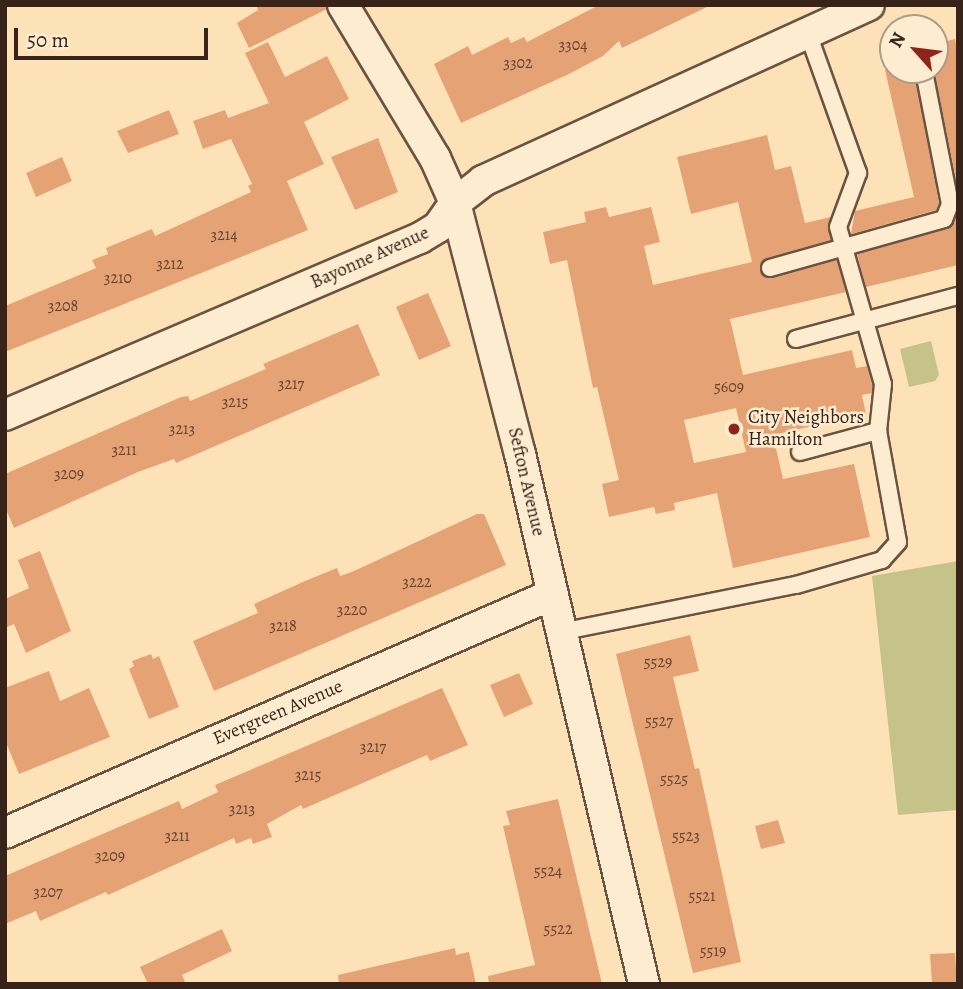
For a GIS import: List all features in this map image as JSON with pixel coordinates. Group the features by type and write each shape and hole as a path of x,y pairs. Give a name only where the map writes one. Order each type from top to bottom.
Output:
{"street":[{"name":"Sefton Avenue","path":"343,5 435,158 455,203 520,454 551,596 644,984"},
{"name":"Bayonne Avenue","path":"5,415 419,238 438,228 455,203 483,181 869,5"},
{"name":"Evergreen Avenue","path":"5,833 551,596"}],"lane":[{"path":"560,632 796,585 882,560 898,542 878,431 883,384 838,227 858,173 808,33"},
{"path":"770,268 944,219 950,204 926,84"},
{"path":"796,339 958,296"},
{"path":"800,452 878,431"}],"shaded area":[{"path":"931,341 939,375 935,381 909,387 900,349"},
{"path":"958,561 958,810 898,815 872,576"}],"building":[{"path":"256,5 326,5 327,9 249,48 237,23 258,10"},
{"path":"599,5 711,5 622,48 619,41 603,56 569,74 461,123 434,64 468,46 472,55 508,37 511,43 524,37 527,42"},
{"path":"955,39 958,53 958,189 937,84 949,84 949,40"},
{"path":"268,42 285,77 327,56 349,99 304,122 324,164 287,181 308,230 5,352 5,306 96,268 92,260 108,254 106,248 152,229 155,236 251,192 248,186 252,184 231,139 203,149 193,121 225,110 228,118 269,103 245,53"},
{"path":"888,84 917,84 939,203 936,210 851,234 855,211 914,197"},
{"path":"169,110 179,134 128,153 117,131"},
{"name":"City Neighbors Hamilton","path":"767,135 775,170 791,166 805,223 831,217 831,240 767,258 760,271 773,278 837,260 846,292 730,319 743,375 852,350 856,368 867,366 872,393 862,395 866,414 773,435 783,479 854,464 870,537 733,568 717,493 674,503 675,510 656,514 654,507 609,517 602,484 619,480 597,387 593,388 567,260 550,264 543,232 586,222 584,212 606,207 609,217 651,207 660,242 644,246 653,285 752,262 738,202 691,214 677,157","holes":["736,408 746,452 694,463 684,420"]},
{"path":"378,138 398,192 355,210 331,157"},
{"path":"62,157 72,181 36,197 26,173"},
{"path":"958,213 958,265 866,287 857,254 947,229"},
{"path":"428,293 451,346 419,360 396,307"},
{"path":"358,324 380,375 176,463 174,459 138,472 14,528 5,507 5,474 181,397 188,396 190,401 266,369 263,364"},
{"path":"477,514 484,514 506,565 214,691 193,641 258,613 254,604 305,581 337,568 340,576 354,571"},
{"path":"40,551 71,631 26,653 14,624 5,628 5,599 29,588 18,560"},
{"path":"690,635 699,671 673,677 695,769 699,768 741,962 693,973 616,654"},
{"path":"151,654 153,659 159,656 179,707 149,719 129,669 134,666 132,661"},
{"path":"49,671 60,701 89,688 110,737 19,774 5,740 5,688"},
{"path":"519,673 533,704 504,717 490,685"},
{"path":"442,688 468,745 430,761 427,755 303,809 301,805 267,824 272,837 253,844 251,838 236,844 234,838 108,895 106,892 40,921 36,911 5,924 5,876 179,801 182,809 218,792 215,785"},
{"path":"558,799 602,984 489,984 488,976 535,965 503,826 510,825 506,811"},
{"path":"778,820 785,843 761,849 755,826"},
{"path":"222,929 232,951 182,975 186,984 148,984 140,967"},
{"path":"455,948 456,955 469,952 476,984 339,984 338,975"},
{"path":"955,953 957,984 932,984 930,954"}],"place":[{"name":"City Neighbors Hamilton","path":"734,429"}]}
